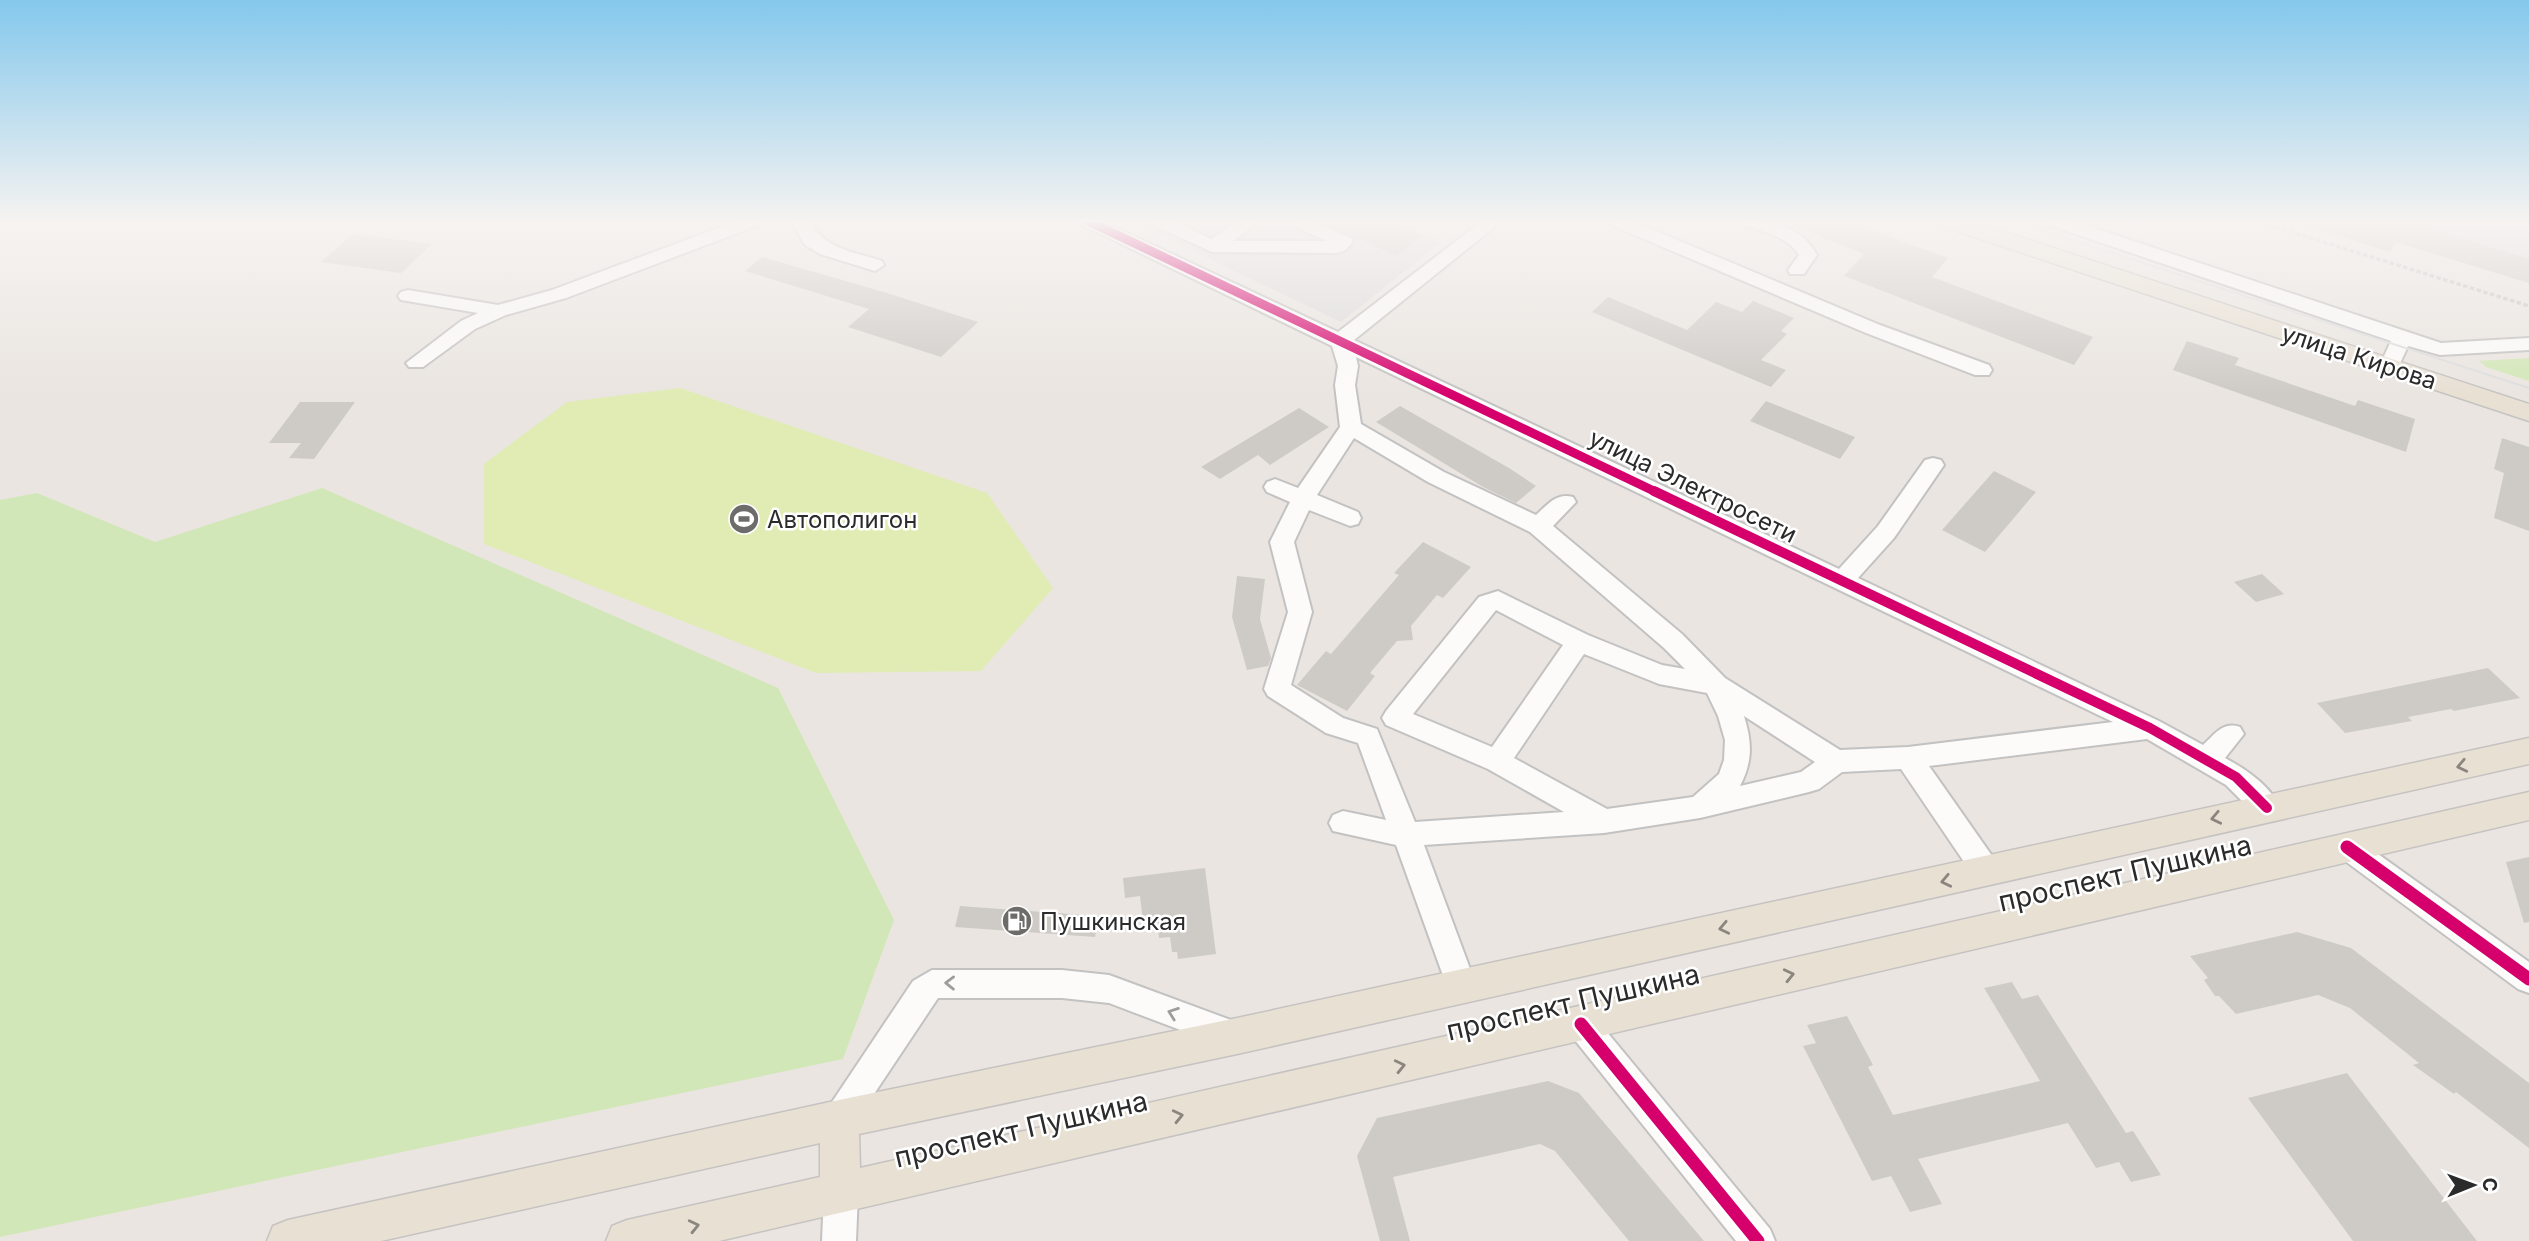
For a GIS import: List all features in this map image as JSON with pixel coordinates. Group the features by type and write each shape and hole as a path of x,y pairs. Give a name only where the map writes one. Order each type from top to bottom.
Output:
{"main road":[{"name":"улица Кирова","path":"2124,279 2529,413"},
{"name":"проспект Пушкина","path":"288,1241 839,1119 1237,1036 2529,751"},
{"name":"проспект Пушкина","path":"627,1241 1581,1024 2221,874 2529,806"},
{"path":"839,1119 841,1193"}],"street":[{"path":"416,363 468,325 499,311 559,294 599,279"},
{"name":"улица Электросети","path":"1206,279 1341,340 2150,728 2236,777 2267,808"},
{"path":"1368,736 1335,726 1277,690 1300,612 1282,542 1302,500 1351,427 1345,385 1348,366 1341,340 1419,279"},
{"path":"1754,279 1873,329 1982,370"},
{"path":"2227,279 2440,349 2529,344"},
{"path":"408,296 499,311"},
{"path":"2389,367 2402,338"},
{"path":"1351,427 1436,477 1538,526 1673,641 1716,685 1836,761"},
{"path":"1842,581 1886,532 1933,465"},
{"path":"1275,487 1350,518"},
{"path":"1538,526 1565,502"},
{"path":"1368,736 1395,718 1490,601 1502,601 1579,642 1659,674 1716,685"},
{"path":"1497,761 1579,642"},
{"path":"1700,807 1730,780 1737,760 1738,740 1731,716 1716,685"},
{"path":"1395,718 1497,761 1604,821"},
{"path":"1343,823 1405,835 1604,821 1700,807 1809,781 1836,761 1908,758 2150,728"},
{"path":"2206,760 2231,734"},
{"path":"1368,736 1449,946 1461,985"},
{"path":"1908,758 1987,872"},
{"path":"2347,846 2529,979"},
{"path":"839,1119 924,990 932,984 1062,984 1109,989 1237,1036"},
{"path":"1581,1024 1759,1241"},
{"path":"839,1241 841,1193"}],"path":[{"path":"2442,279 2529,306"}],"shaded area":[{"path":"1251,279 1395,279 1341,322"}],"green space":[{"path":"2529,358 2529,381 2486,367 2479,361"},
{"name":"Автополигон","path":"680,388 987,493 1053,588 981,671 816,673 484,544 484,464 567,402"},
{"path":"322,488 778,688 894,920 843,1059 0,1237 0,500 37,493 155,542"}],"building":[{"path":"771,279 838,279 978,322 941,357 848,327 869,309"},
{"path":"1852,279 1937,279 2093,337 2074,365"},
{"path":"1608,297 1687,330 1716,302 1742,312 1753,301 1794,318 1781,331 1787,334 1761,360 1786,370 1771,387 1592,312"},
{"path":"2187,341 2239,358 2235,365 2355,406 2358,400 2415,419 2406,452 2173,370"},
{"path":"1766,401 1855,437 1840,459 1750,421"},
{"path":"300,402 355,402 314,459 289,458 301,443 269,443"},
{"path":"1400,406 1536,486 1516,503 1483,487 1376,422"},
{"path":"1299,408 1329,427 1270,465 1258,455 1220,479 1201,467"},
{"path":"2502,438 2529,447 2529,531 2494,518 2504,473 2494,469"},
{"path":"1994,471 2036,492 1985,552 1942,530"},
{"path":"1423,542 1471,567 1443,598 1437,595 1411,626 1413,640 1397,641 1370,673 1375,676 1347,711 1297,685 1326,651 1331,654 1399,575 1394,573"},
{"path":"2262,574 2284,594 2256,602 2234,582"},
{"path":"1237,576 1265,579 1260,619 1271,658 1268,666 1247,670 1232,617"},
{"path":"2488,668 2520,698 2408,717 2412,721 2345,733 2317,703"},
{"path":"2529,857 2529,922 2524,923 2506,862"},
{"path":"1205,868 1216,954 1178,959 1177,952 1172,952 1170,937 1159,938 1157,919 1143,921 1140,896 1125,898 1123,878"},
{"path":"960,906 1099,916 1095,937 955,927"},
{"path":"2297,932 2351,948 2529,1083 2529,1148 2456,1092 2454,1094 2413,1065 2419,1063 2350,1008 2318,995 2236,1014 2219,996 2215,996 2204,980 2208,978 2190,956"},
{"path":"2012,982 2022,999 2038,995 2126,1133 2133,1131 2161,1175 2131,1182 2119,1162 2096,1168 2068,1123 1918,1159 1942,1204 1910,1212 1891,1176 1872,1181 1803,1046 1816,1043 1807,1025 1847,1016 1873,1065 1868,1067 1893,1115 2040,1081 1984,988"},
{"path":"2347,1073 2477,1241 2353,1241 2248,1098"},
{"path":"1548,1081 1579,1093 1704,1241 1629,1241 1555,1151 1540,1144 1393,1177 1410,1241 1380,1241 1357,1156 1377,1118"}],"tram line":[{"path":"2193,279 2529,388"}],"cycle path":[{"path":"1209,279 2150,728 2236,777 2267,808"},
{"path":"2347,847 2529,979"},
{"path":"1581,1024 1758,1241"}],"place":[{"name":"Автополигон","path":"744,519"},
{"name":"Пушкинская","path":"1017,921"}]}
